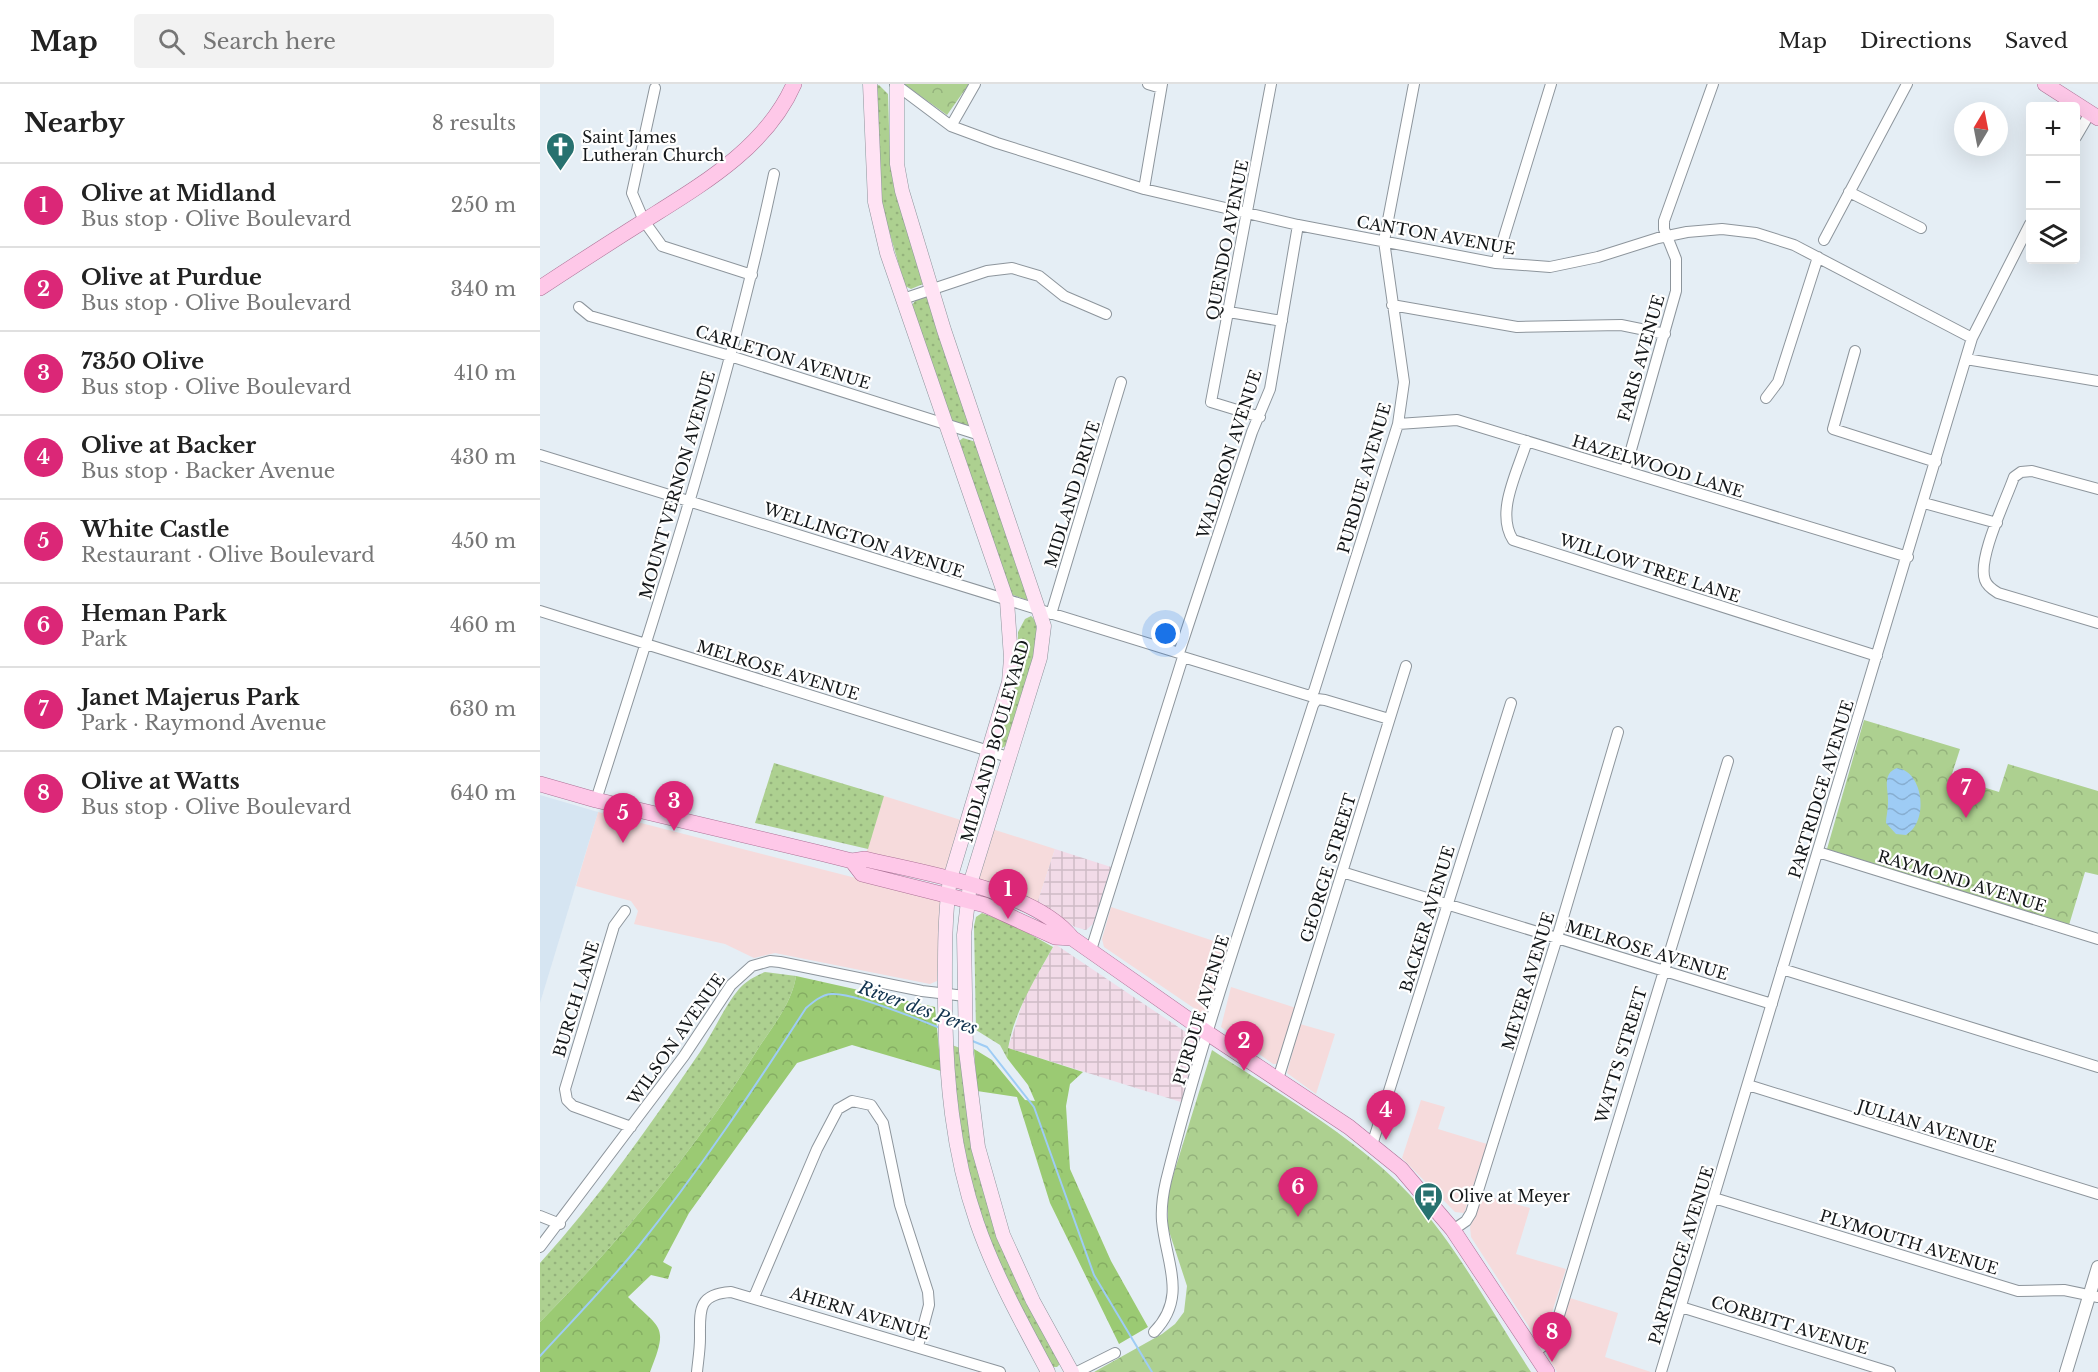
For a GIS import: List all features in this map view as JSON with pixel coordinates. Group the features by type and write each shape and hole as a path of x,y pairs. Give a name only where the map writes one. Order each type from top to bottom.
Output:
{"main road":[{"path":"540,288 715,175 752,143 777,115 794,84"},
{"name":"MIDLAND BOULEVARD","path":"870,84 875,202 887,253 1007,601 1011,658 1009,682 950,879 945,994 946,1042 954,1138 977,1223 1012,1304 1048,1372"},
{"name":"MIDLAND BOULEVARD","path":"896,84 900,182 931,288 980,435 1045,612 1040,658 967,900 966,1051 978,1147 1003,1235 1033,1301 1072,1372"},
{"path":"2045,84 2094,116"},
{"path":"540,784 596,800 852,861 865,859 970,884 1031,908 1061,924 1072,938 1372,1145 1427,1197 1453,1230 1547,1372"},
{"path":"852,861 862,874 967,900 1004,912 1055,937 1072,938"}],"street":[{"name":"CANTON AVENUE","path":"896,84 951,126 997,143 1144,189 1298,225 1496,263 1534,267 1569,264 1667,235 1713,229 1756,233 1818,257 1972,338"},
{"path":"951,126 975,84"},
{"path":"1144,189 1162,86 1148,84"},
{"name":"QUENDO AVENUE","path":"1260,417 1211,402 1271,84"},
{"name":"PURDUE AVENUE","path":"1154,1332 1165,1321 1174,1293 1162,1222 1163,1194 1209,1034 1398,424 1404,382 1384,241 1414,84"},
{"path":"1496,263 1551,84"},
{"name":"FARIS AVENUE","path":"1625,471 1674,304 1678,270 1664,221 1713,84"},
{"path":"1824,240 1907,84"},
{"path":"655,88 632,193 644,221 662,246 752,275"},
{"path":"2080,132 2094,116"},
{"name":"MOUNT VERNON AVENUE","path":"596,800 646,644 730,356 752,275 774,174"},
{"path":"1849,192 1921,228"},
{"name":"WALDRON AVENUE","path":"1091,950 1181,655 1270,389 1298,225"},
{"name":"PARTRIDGE AVENUE","path":"1661,1372 1972,338 2026,234"},
{"path":"1766,398 1778,382 1818,257"},
{"path":"903,299 987,271 1012,268 1039,276 1065,296 1106,314"},
{"path":"1392,304 1516,327 1621,325 1665,334"},
{"name":"CARLETON AVENUE","path":"579,307 590,316 730,356 980,435"},
{"path":"1229,312 1282,321"},
{"path":"1855,351 1833,429 1936,462"},
{"path":"1966,359 2098,381"},
{"name":"MIDLAND DRIVE","path":"1045,612 1122,382"},
{"name":"HAZELWOOD LANE","path":"1398,424 1457,420 1908,556"},
{"name":"WILLOW TREE LANE","path":"1527,441 1506,509 1507,531 1513,540 1877,656"},
{"name":"WELLINGTON AVENUE","path":"540,455 1389,719"},
{"path":"2098,489 2032,471 2021,472 2014,477 1985,559 1985,583 1998,593 2098,624"},
{"path":"1924,503 1997,523"},
{"name":"MELROSE AVENUE","path":"540,611 1008,758"},
{"name":"GEORGE STREET","path":"1278,1079 1406,666"},
{"name":"BACKER AVENUE","path":"1372,1145 1511,703"},
{"name":"MEYER AVENUE","path":"1453,1230 1466,1221 1471,1213 1557,938 1618,732"},
{"name":"WATTS STREET","path":"1535,1352 1553,1335 1728,761"},
{"name":"RAYMOND AVENUE","path":"1818,852 2098,939"},
{"name":"MELROSE AVENUE","path":"1342,873 1772,1004"},
{"name":"BURCH LANE","path":"625,911 614,926 565,1089 567,1100 573,1106 631,1127"},
{"name":"WILSON AVENUE","path":"540,1247 560,1224 684,1056 731,985 752,966 770,961 780,962 965,996"},
{"path":"1782,969 2098,1066"},
{"name":"JULIAN AVENUE","path":"1748,1085 2098,1194"},
{"path":"754,1297 817,1149 838,1108 852,1101 861,1101 876,1109 883,1123 900,1205 928,1292 928,1305 918,1347"},
{"name":"PLYMOUTH AVENUE","path":"1714,1198 2018,1291 2064,1290 2094,1295"},
{"path":"540,1216 560,1224"},
{"path":"2066,1372 2094,1295 2098,1267"},
{"name":"AHERN AVENUE","path":"697,1372 699,1311 711,1296 731,1292 1000,1372"},
{"name":"CORBITT AVENUE","path":"1681,1307 1890,1372"},
{"path":"1077,1372 1115,1353"}],"shaded area":[{"path":"540,795 598,812 540,1003"},
{"path":"884,796 964,821 948,873 866,854"},
{"path":"598,812 942,900 937,981 930,984 775,953 754,958 725,944 634,924 638,911 631,901 576,886"},
{"path":"992,829 1055,849 1037,904 979,882 977,875"},
{"path":"1055,849 1111,867 1093,924 1086,930 1075,927 1037,904"},
{"path":"1111,907 1232,947 1210,1015 1204,1015 1104,947 1102,939"},
{"path":"1055,944 1199,1041 1184,1103 1008,1048 1025,996"},
{"path":"1231,987 1296,1008 1278,1064 1273,1064 1221,1027"},
{"path":"1300,1024 1335,1034 1316,1094 1287,1073"},
{"path":"1421,1100 1445,1107 1438,1129 1487,1144 1464,1213 1455,1212 1402,1158"},
{"path":"1483,1195 1530,1208 1516,1254 1566,1269 1544,1337 1533,1333 1471,1237 1470,1227"},
{"path":"1570,1298 1618,1313 1605,1357 1651,1372 1557,1372 1548,1357 1548,1352 1556,1340"}],"green space":[{"path":"904,84 969,84 947,115"},
{"path":"879,85 888,94 890,160 923,284 911,289 905,286 881,203 875,86"},
{"path":"929,297 970,426 953,422 950,419 912,305 916,300"},
{"path":"963,438 976,442 1029,599 1027,600 1010,594 958,442"},
{"path":"1031,616 1036,625 1037,639 1034,658 1007,745 1002,748 999,742 1017,681 1018,632 1025,619"},
{"path":"1864,720 1960,749 1951,777 1999,792 2008,764 2098,791 2098,875 2085,872 2069,925 1827,849"},
{"path":"774,763 884,796 868,849 755,823"},
{"path":"982,913 1014,925 1053,947 1018,1014 1007,1058 1000,1045 976,1030 974,926 976,917"},
{"path":"765,972 796,976 786,1006 774,1025 708,1124 656,1193 540,1322 540,1263 604,1187 705,1044 733,996 748,981"},
{"path":"796,976 935,1007 941,1071 852,1045 797,1063 689,1213 663,1262 672,1267 668,1279 651,1275 628,1297 659,1329 659,1345 650,1372 540,1372 540,1322 656,1193 708,1124 780,1016 794,986"},
{"path":"952,1045 960,1048 975,1154 1060,1364 1057,1367 1051,1367 1008,1282 974,1194 960,1132"},
{"path":"1008,1048 1083,1072 1070,1084 1066,1106 1070,1169 1111,1261 1148,1327 1119,1344 1050,1203 1017,1097 977,1091 974,1049 992,1060 1025,1100 1035,1101 1028,1085 1007,1058"},
{"path":"1212,1050 1342,1135 1389,1174 1410,1195 1444,1236 1531,1372 1094,1372 1162,1334 1175,1324 1184,1312 1187,1286 1168,1228 1168,1192"}],"water":[{"path":"1897,768 1906,771 1913,778 1920,797 1921,808 1918,819 1914,828 1906,835 1896,834 1886,823 1887,778"}],"waterway":[{"name":"River des Peres","path":"540,1356 614,1275 661,1218 725,1130 811,1003 831,994 853,997 940,1028"},
{"name":"River des Peres","path":"970,1040 987,1047 1034,1107 1094,1275 1152,1372"}],"place":[{"name":"Saint James Lutheran Church","path":"561,172"},
{"name":"Janet Majerus Park","path":"1966,818"},
{"name":"7350 Olive","path":"674,831"},
{"name":"White Castle","path":"623,843"},
{"name":"Olive at Midland","path":"1008,919"},
{"name":"Olive at Purdue","path":"1244,1071"},
{"name":"Olive at Backer","path":"1386,1140"},
{"name":"Heman Park","path":"1298,1217"},
{"name":"Olive at Meyer","path":"1428,1222"},
{"name":"Olive at Watts","path":"1552,1362"}]}
